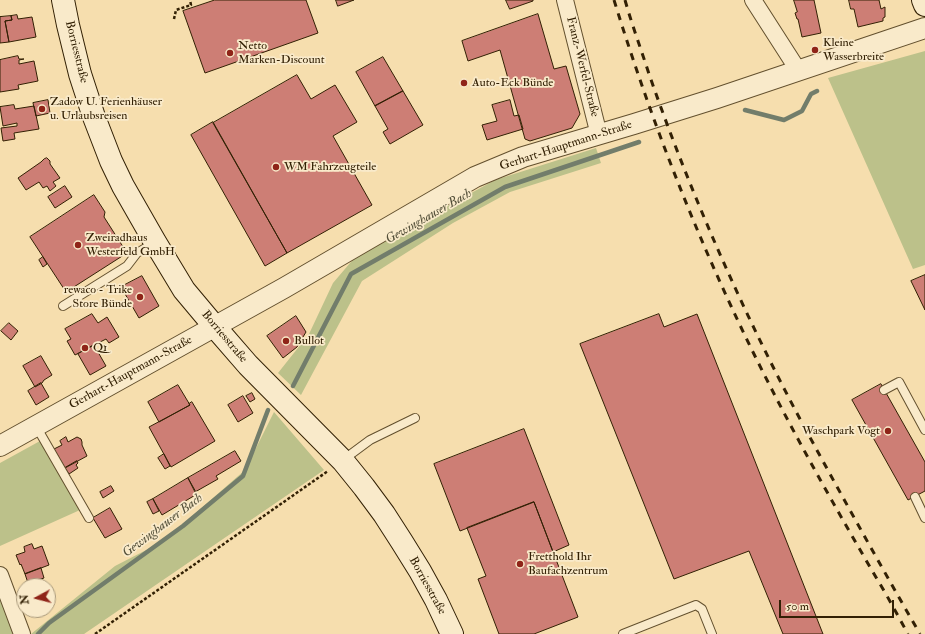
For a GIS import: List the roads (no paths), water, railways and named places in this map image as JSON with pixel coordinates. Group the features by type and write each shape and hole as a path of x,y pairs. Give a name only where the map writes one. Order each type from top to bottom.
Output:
{"main road":[{"name":"Borriesstraße","path":"63,0 80,74 99,131 111,161 123,186 184,290 248,365 343,460 380,509 402,542 436,600 452,634"},
{"path":"923,0 925,5"}],"street":[{"name":"Franz-Werfel-Straße","path":"565,0 599,135"},
{"path":"753,0 798,70"},
{"name":"Gerhart-Hauptmann-Straße","path":"0,446 284,288 475,177 522,157 708,101 925,28"},
{"path":"0,575 22,634"}],"lane":[{"path":"63,306 127,266 137,253 155,242"},
{"path":"884,390 899,382 925,430"},
{"path":"343,460 370,440 415,418"},
{"path":"36,426 88,518"},
{"path":"919,500 925,518"},
{"path":"623,634 696,605 702,609 712,634"}],"waterway":[{"name":"Gewinghauser Bach","path":"745,110 784,120 802,111 811,94 817,91"},
{"name":"Gewinghauser Bach","path":"293,386 351,274 505,187 639,142"},
{"name":"Gewinghauser Bach","path":"38,634 49,623 183,526 243,476 268,410"}],"railway":[{"path":"614,0 639,78 667,155 714,269 747,341 838,512 908,634"},
{"path":"625,0 649,74 699,206 757,335 800,419 920,634"}],"place":[{"name":"Kleine Wasserbreite","path":"815,50"},
{"name":"Netto Marken-Discount","path":"230,53"},
{"name":"Auto-Eck Bünde","path":"464,83"},
{"name":"Zadow U. Ferienhäuser u. Urlaubsreisen","path":"42,109"},
{"name":"WM Fahrzeugteile","path":"276,167"},
{"name":"Zweiradhaus Westerfeld GmbH","path":"78,245"},
{"name":"rewaco - Trike Store Bünde","path":"140,297"},
{"name":"Bullot","path":"286,341"},
{"name":"Q1","path":"85,348"},
{"name":"Waschpark Vogt","path":"888,431"},
{"name":"Fretthold Ihr Baufachzentrum","path":"520,564"}]}
